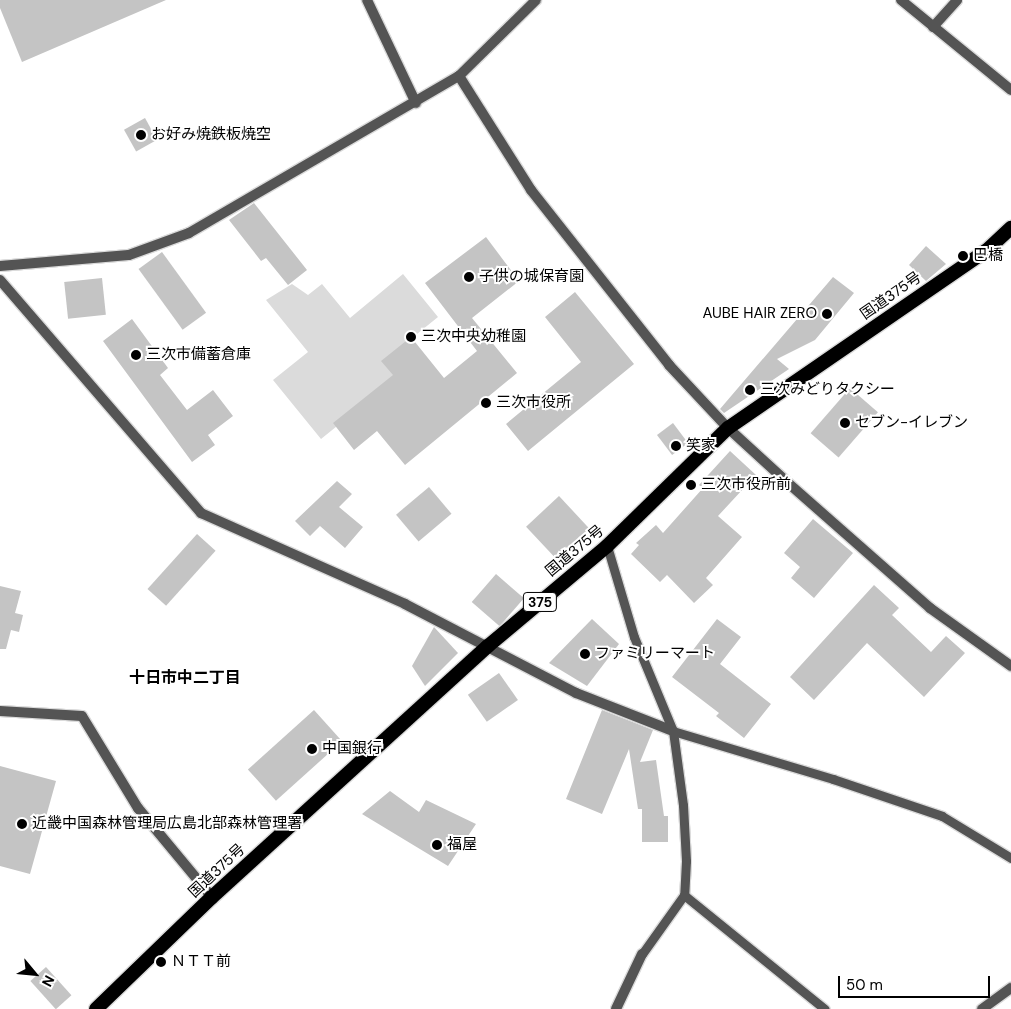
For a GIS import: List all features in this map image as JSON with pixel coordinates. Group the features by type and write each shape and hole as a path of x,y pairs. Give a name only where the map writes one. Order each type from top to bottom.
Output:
{"highway":[{"name":"国道375号","path":"96,1009 212,897 488,646 607,546 728,428 986,251 1011,228"}],"street":[{"path":"367,0 416,103"},
{"path":"0,266 129,255 189,233 416,103 459,76 536,0"},
{"path":"901,0 1011,90"},
{"path":"933,27 957,0"},
{"path":"459,76 531,190 669,365 728,428 930,608 1009,661"},
{"path":"0,280 202,513 405,604 576,693 673,731"},
{"path":"0,711 82,716 138,808 212,897"},
{"path":"616,1009 642,954"},
{"path":"982,1009 1011,988"}],"lane":[{"path":"607,546 634,637 673,731 683,814 684,895 642,954"},
{"path":"673,731 834,779 942,816 1011,858"},
{"path":"684,895 825,1009"}],"shaded area":[{"path":"403,274 438,317 386,359 399,376 321,439 273,380 308,352 266,300 292,284 308,295 322,284 350,318"}],"building":[{"path":"0,0 166,0 22,62 0,8"},
{"name":"お好み焼鉄板焼空","path":"145,118 157,140 136,152 124,130"},
{"path":"254,203 307,270 288,285 266,258 261,261 229,220"},
{"path":"486,237 519,281 472,318 517,373 405,465 377,431 354,450 333,423 393,375 381,361 411,337 444,378 477,351 425,283"},
{"path":"926,246 946,264 926,281 909,265"},
{"path":"162,252 206,313 183,330 139,269"},
{"path":"833,277 854,293 815,340 777,359 789,369 724,413 720,409"},
{"path":"102,278 106,315 68,319 64,282"},
{"path":"575,292 634,364 528,451 506,424 581,362 545,317"},
{"path":"132,319 168,368 160,375 187,410 213,390 233,416 208,435 215,445 192,462 103,341"},
{"path":"850,388 878,412 839,458 811,433"},
{"path":"673,423 688,443 672,455 657,435"},
{"path":"730,451 756,475 718,516 742,537 706,578 713,585 694,603 667,575 660,582 631,554 639,545 636,543 656,525 663,533 703,488 699,485"},
{"path":"337,481 352,494 339,507 363,527 345,548 320,526 310,536 295,521"},
{"path":"429,487 451,514 419,541 396,515"},
{"path":"559,496 590,529 557,560 526,527"},
{"path":"813,519 853,553 814,598 791,578 800,567 784,553"},
{"path":"197,534 216,551 166,606 147,589"},
{"path":"496,574 524,598 500,626 472,602"},
{"path":"874,585 899,608 892,615 931,652 946,636 965,653 924,697 867,643 814,700 790,677"},
{"path":"0,586 21,591 15,613 23,615 19,632 11,630 6,649 0,649"},
{"name":"ファミリーマート","path":"592,619 619,644 587,686 549,663"},
{"path":"717,619 741,637 720,664 771,704 744,738 716,716 719,713 672,677"},
{"path":"434,627 458,653 425,686 412,666"},
{"path":"499,673 518,700 487,722 468,695"},
{"path":"314,710 342,741 276,801 248,770"},
{"path":"602,710 653,730 640,762 656,760 664,816 668,816 668,842 642,842 642,809 638,809 629,749 602,814 566,799"},
{"name":"近畿中国森林管理局広島北部森林管理署","path":"0,766 56,781 30,874 0,866"},
{"name":"福屋","path":"390,791 419,812 426,800 476,824 448,866 362,814"},
{"path":"46,967 71,995 56,1009 30,981"}],"place":[{"name":"お好み焼鉄板焼空","path":"141,135"},
{"name":"巴橋","path":"963,256"},
{"name":"子供の城保育園","path":"469,277"},
{"name":"AUBE HAIR ZERO","path":"827,314"},
{"name":"三次中央幼稚園","path":"411,337"},
{"name":"三次市備蓄倉庫","path":"136,355"},
{"name":"三次みどりタクシー","path":"750,390"},
{"name":"三次市役所","path":"486,403"},
{"name":"セブン-イレブン","path":"845,423"},
{"name":"笑家","path":"676,446"},
{"name":"三次市役所前","path":"691,485"},
{"name":"ファミリーマート","path":"585,654"},
{"name":"中国銀行","path":"312,749"},
{"name":"近畿中国森林管理局広島北部森林管理署","path":"22,824"},
{"name":"福屋","path":"437,845"},
{"name":"ＮＴＴ前","path":"161,962"}],"district":[{"name":"十日市中二丁目","path":"185,678"}]}
